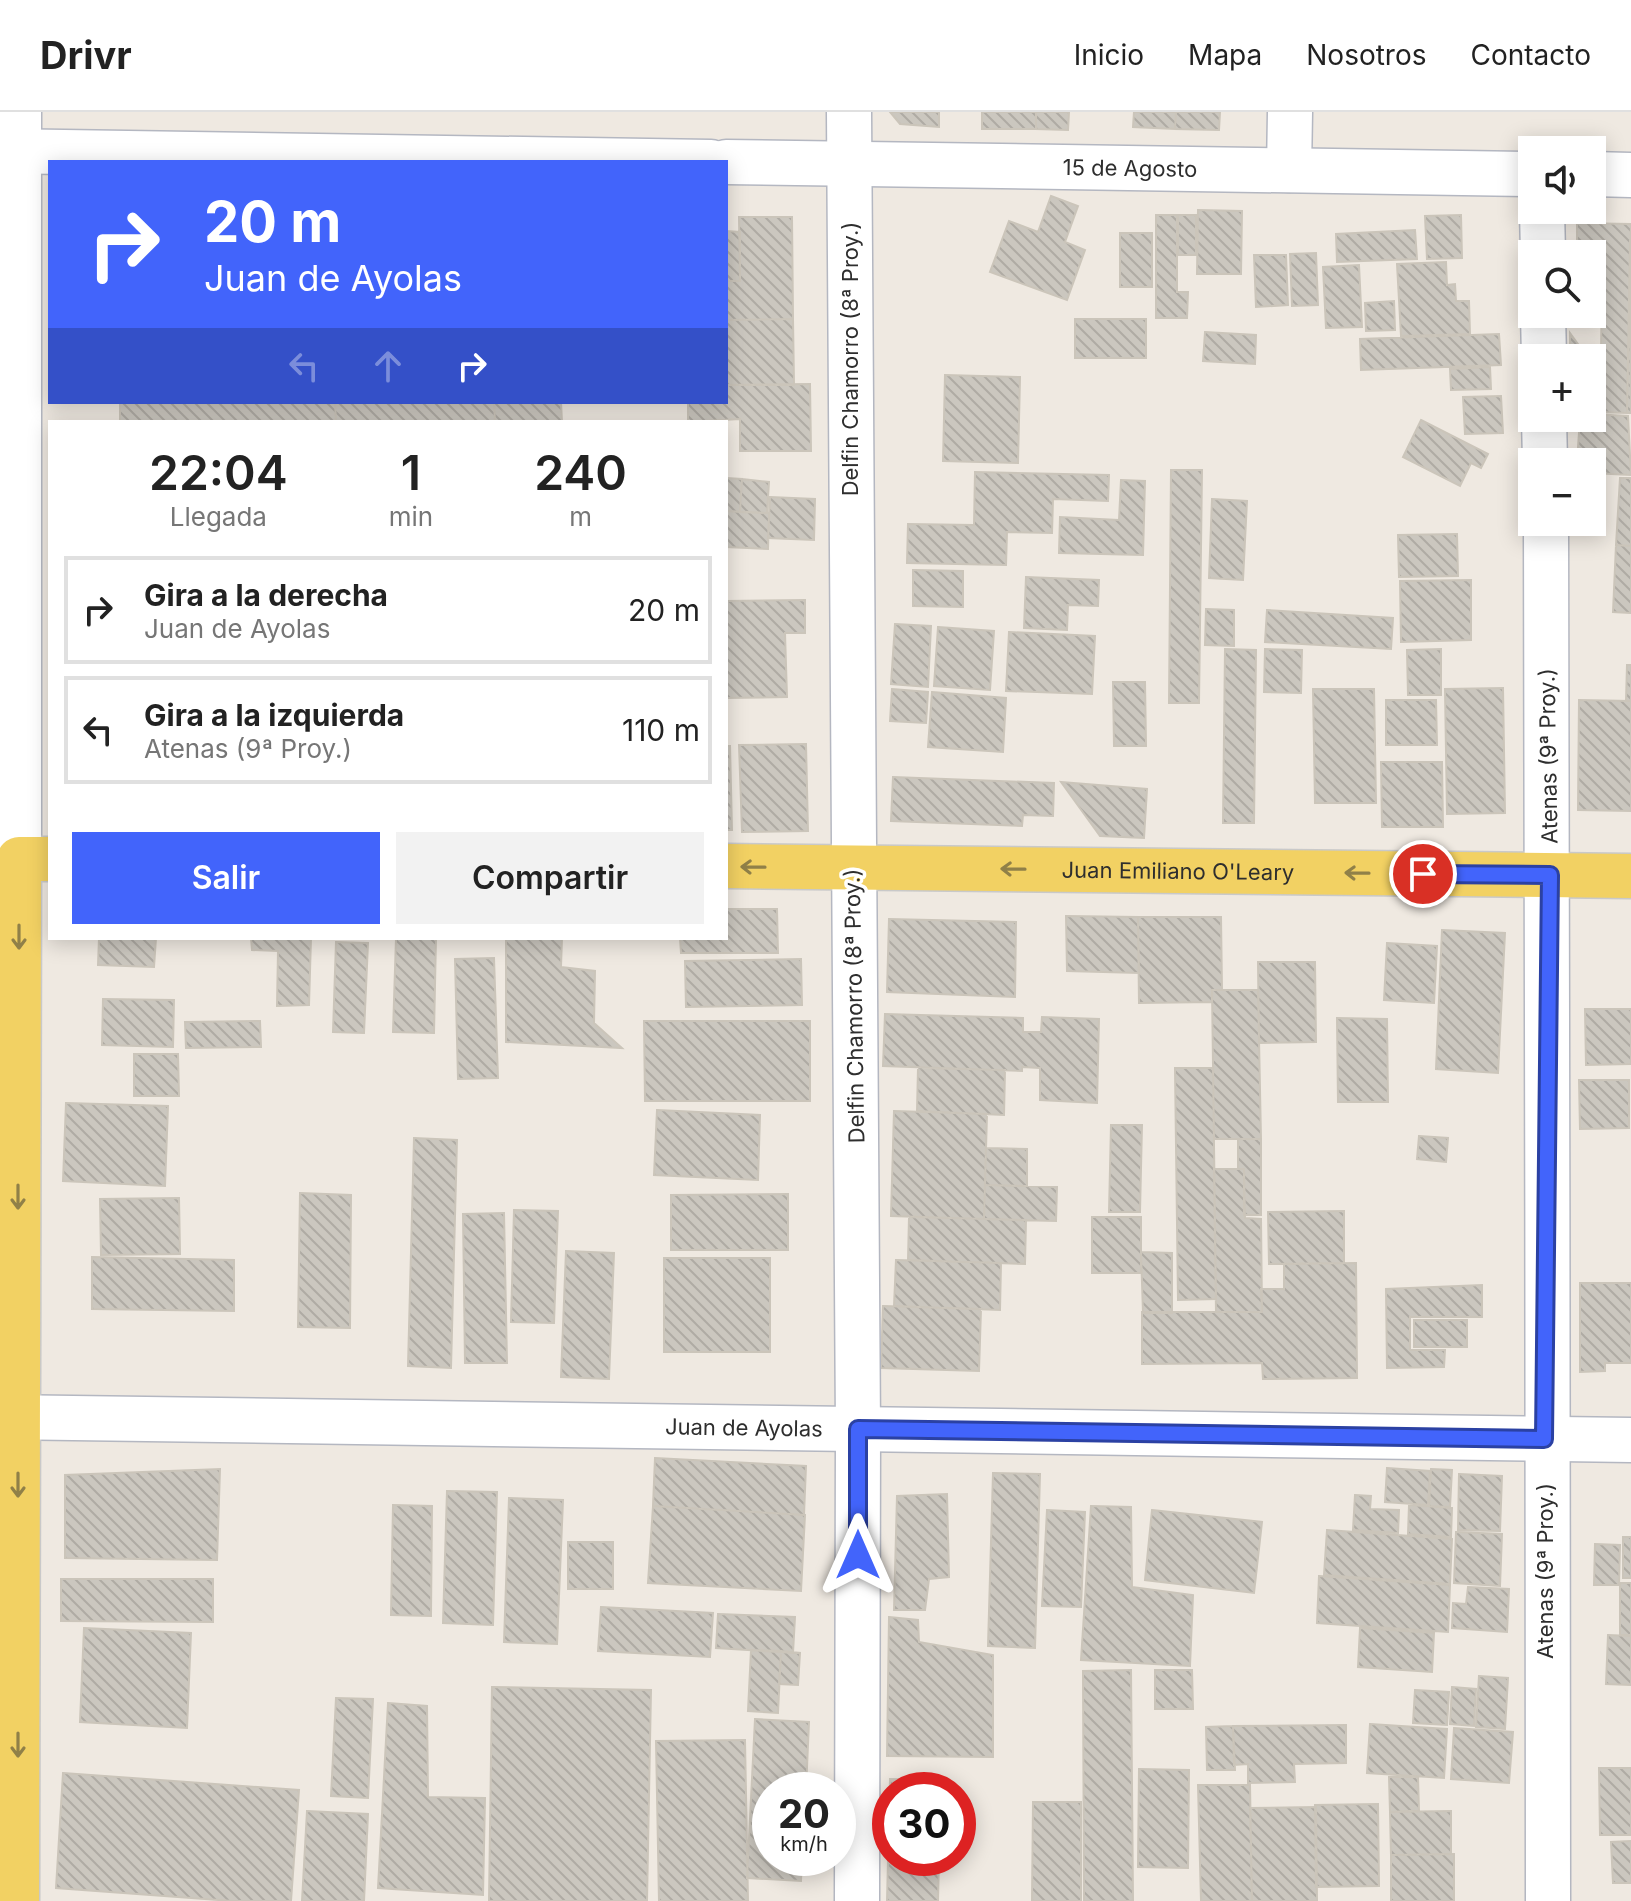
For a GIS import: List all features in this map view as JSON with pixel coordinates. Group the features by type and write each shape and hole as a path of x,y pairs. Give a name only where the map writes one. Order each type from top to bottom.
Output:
{"main road":[{"path":"17,1901 9,1418 23,859"},
{"name":"Juan Emiliano O'Leary","path":"728,866 1631,876"}],"street":[{"name":"Delfin Chamorro (8ª Proy.)","path":"849,112 858,1429 857,1901"},
{"path":"1289,170 1290,112"},
{"path":"23,859 13,138 653,160"},
{"name":"15 de Agosto","path":"728,162 1518,174"},
{"path":"1606,174 1631,175"},
{"name":"Atenas (9ª Proy.)","path":"1546,536 1550,875 1544,1439 1548,1901"},
{"name":"Juan de Ayolas","path":"9,1418 1631,1440"}],"building":[{"path":"890,112 939,112 939,127 900,124"},
{"path":"982,112 1036,112 1036,129 982,129"},
{"path":"1036,112 1069,112 1068,130 1036,129"},
{"path":"1134,112 1176,112 1175,129 1133,127"},
{"path":"1176,112 1220,112 1219,130 1175,129"},
{"path":"1051,196 1078,206 1065,242 1085,250 1067,300 990,272 1009,221 1038,232"},
{"path":"1198,210 1242,211 1241,274 1197,274"},
{"path":"1156,215 1177,215 1177,292 1188,292 1187,318 1156,318"},
{"path":"1178,215 1196,215 1196,255 1178,255"},
{"path":"1461,215 1462,258 1427,259 1425,216"},
{"path":"739,217 792,217 793,319 728,320 728,281 740,281"},
{"path":"1577,224 1631,224 1627,413 1606,412 1606,344 1601,344 1601,328 1606,328 1606,240 1577,240"},
{"path":"1415,230 1417,259 1337,262 1336,234"},
{"path":"728,231 740,232 740,281 728,281"},
{"path":"1120,233 1152,233 1152,287 1120,287"},
{"path":"1630,240 1631,413 1627,413"},
{"path":"1316,253 1318,305 1292,306 1290,254"},
{"path":"1254,255 1286,255 1288,305 1256,307"},
{"path":"1446,262 1447,285 1455,284 1456,301 1469,301 1470,334 1401,336 1397,264"},
{"path":"1359,265 1362,327 1326,328 1323,267"},
{"path":"1394,301 1395,330 1366,331 1365,303"},
{"path":"793,319 794,385 728,385 728,320"},
{"path":"1075,319 1146,319 1146,358 1075,358"},
{"path":"1205,332 1256,335 1255,364 1203,361"},
{"path":"1570,333 1578,344 1570,344"},
{"path":"1499,334 1501,365 1361,370 1360,339"},
{"path":"1490,367 1491,389 1451,390 1450,369"},
{"path":"945,375 1020,377 1018,463 943,461"},
{"path":"810,384 811,451 740,451 740,419 688,420 688,404 728,404 728,385"},
{"path":"1501,396 1503,433 1465,434 1463,397"},
{"path":"120,404 335,404 336,420 120,420"},
{"path":"335,404 494,404 495,420 336,420"},
{"path":"494,404 561,404 562,420 495,420"},
{"path":"1606,415 1628,416 1631,475 1606,474 1606,448 1578,448 1579,432 1606,432"},
{"path":"1421,420 1488,454 1481,468 1471,463 1460,486 1403,457"},
{"path":"1171,470 1202,470 1199,703 1169,703"},
{"path":"975,472 1109,475 1108,501 1053,499 1052,533 1007,532 1006,565 907,563 908,524 974,525"},
{"path":"728,478 742,479 740,512 728,511"},
{"path":"1620,478 1631,478 1631,546 1616,545"},
{"path":"742,479 769,482 767,513 740,512"},
{"path":"1121,480 1145,481 1143,555 1059,553 1060,517 1119,520"},
{"path":"770,497 815,499 814,540 768,538"},
{"path":"1212,499 1247,501 1243,580 1209,578"},
{"path":"728,511 769,513 768,549 728,547"},
{"path":"1457,534 1458,576 1399,577 1398,535"},
{"path":"1616,545 1631,546 1631,613 1613,612"},
{"path":"913,570 963,571 963,607 913,606"},
{"path":"1026,577 1099,580 1098,606 1068,605 1067,630 1024,628"},
{"path":"1471,580 1471,640 1401,642 1400,581"},
{"path":"805,600 805,633 785,633 787,697 728,698 728,601"},
{"path":"1206,609 1234,610 1234,646 1205,645"},
{"path":"1267,610 1393,618 1391,649 1265,642"},
{"path":"895,624 931,626 928,687 891,684"},
{"path":"938,627 994,631 990,690 934,686"},
{"path":"1009,632 1095,636 1092,694 1006,691"},
{"path":"1225,649 1256,650 1254,823 1223,823"},
{"path":"1265,649 1302,650 1301,693 1264,692"},
{"path":"1441,649 1441,695 1408,695 1407,650"},
{"path":"1627,665 1631,665 1631,701 1626,701"},
{"path":"1113,682 1145,682 1146,746 1114,746"},
{"path":"1503,688 1505,813 1447,814 1445,689"},
{"path":"892,689 928,692 926,723 890,721"},
{"path":"1313,689 1374,689 1376,803 1315,803"},
{"path":"932,692 1006,698 1003,752 928,747"},
{"path":"1386,700 1436,700 1437,745 1386,745"},
{"path":"1579,700 1631,701 1631,811 1578,810"},
{"path":"806,744 808,831 742,832 739,745"},
{"path":"728,746 730,746 732,830 728,830"},
{"path":"1381,762 1442,762 1443,827 1382,827"},
{"path":"893,777 1054,783 1053,816 1023,815 1022,826 891,821"},
{"path":"1061,782 1147,789 1144,838 1100,836"},
{"path":"728,909 777,909 778,953 681,953 680,940 728,940"},
{"path":"1066,916 1138,917 1139,973 1067,971"},
{"path":"1138,917 1221,917 1222,990 1212,990 1212,1002 1139,1003"},
{"path":"889,919 1016,922 1015,997 887,992"},
{"path":"1442,930 1505,933 1498,1073 1436,1069"},
{"path":"99,940 156,940 154,967 98,965"},
{"path":"251,940 311,940 309,1005 277,1006 278,951 252,950"},
{"path":"396,940 436,940 434,1033 393,1032"},
{"path":"506,940 562,940 561,967 595,971 594,1023 622,1048 506,1042"},
{"path":"336,942 368,943 364,1033 333,1032"},
{"path":"1387,943 1437,946 1434,1003 1384,1000"},
{"path":"494,958 498,1078 458,1079 455,959"},
{"path":"801,959 802,1005 686,1007 685,961"},
{"path":"1258,962 1315,962 1316,1042 1259,1043"},
{"path":"1212,990 1258,990 1261,1139 1214,1139"},
{"path":"103,999 174,1000 173,1047 102,1045"},
{"path":"1585,1009 1631,1009 1631,1064 1586,1065"},
{"path":"885,1014 1023,1018 1023,1032 1041,1032 1042,1017 1099,1019 1097,1103 1040,1100 1040,1068 1022,1067 1022,1071 883,1066"},
{"path":"1337,1018 1387,1019 1388,1102 1338,1102"},
{"path":"260,1021 261,1047 186,1048 185,1022"},
{"path":"644,1021 810,1021 810,1101 645,1101"},
{"path":"134,1054 178,1054 179,1096 134,1096"},
{"path":"918,1068 1005,1070 1004,1115 917,1111"},
{"path":"1175,1068 1213,1068 1216,1299 1178,1300"},
{"path":"1579,1080 1629,1080 1629,1128 1580,1129"},
{"path":"66,1103 168,1106 165,1186 63,1181"},
{"path":"657,1110 760,1115 758,1180 654,1175"},
{"path":"894,1111 987,1114 984,1219 891,1216"},
{"path":"1111,1125 1142,1125 1140,1212 1109,1212"},
{"path":"1419,1136 1448,1138 1446,1162 1417,1159"},
{"path":"414,1138 457,1140 451,1368 408,1366"},
{"path":"1238,1139 1261,1139 1261,1215 1244,1215 1244,1169 1238,1169"},
{"path":"986,1148 1027,1149 1027,1186 985,1185"},
{"path":"1214,1169 1244,1169 1245,1218 1261,1219 1262,1312 1216,1312"},
{"path":"985,1185 1057,1187 1056,1221 984,1219"},
{"path":"300,1193 351,1195 350,1328 298,1327"},
{"path":"788,1194 788,1250 671,1250 671,1195"},
{"path":"179,1198 180,1254 101,1255 100,1199"},
{"path":"514,1210 558,1211 554,1323 511,1322"},
{"path":"1344,1211 1344,1263 1269,1264 1268,1212"},
{"path":"504,1213 507,1363 465,1363 463,1214"},
{"path":"909,1217 1026,1220 1025,1264 908,1260"},
{"path":"1092,1217 1141,1217 1141,1273 1092,1273"},
{"path":"566,1251 614,1253 609,1379 561,1377"},
{"path":"1141,1252 1172,1253 1172,1313 1143,1313"},
{"path":"92,1257 234,1260 234,1311 92,1309"},
{"path":"664,1258 770,1258 770,1352 664,1352"},
{"path":"896,1260 1001,1263 1000,1310 894,1306"},
{"path":"1356,1263 1357,1378 1263,1379 1262,1363 1142,1364 1142,1312 1262,1312 1261,1289 1284,1289 1284,1264"},
{"path":"1580,1283 1631,1283 1631,1363 1605,1363 1605,1371 1580,1372"},
{"path":"1482,1285 1482,1317 1410,1317 1410,1350 1445,1350 1444,1367 1387,1368 1386,1289"},
{"path":"883,1306 981,1309 979,1371 881,1368"},
{"path":"1414,1320 1467,1320 1467,1347 1414,1347"},
{"path":"655,1458 806,1466 804,1515 653,1506"},
{"path":"1387,1468 1430,1471 1428,1505 1385,1502"},
{"path":"220,1469 217,1560 65,1558 65,1475"},
{"path":"1431,1469 1452,1470 1450,1507 1429,1506"},
{"path":"993,1473 1040,1474 1035,1648 988,1646"},
{"path":"1459,1474 1502,1476 1500,1531 1458,1530"},
{"path":"447,1491 497,1492 493,1625 443,1623"},
{"path":"947,1494 949,1577 929,1579 925,1610 894,1610 897,1496"},
{"path":"1355,1495 1371,1496 1370,1509 1399,1510 1398,1533 1353,1530"},
{"path":"509,1498 563,1500 557,1644 504,1642"},
{"path":"393,1505 432,1506 431,1616 391,1615"},
{"path":"1409,1505 1452,1508 1451,1537 1408,1534"},
{"path":"653,1506 805,1515 801,1591 648,1583"},
{"path":"1091,1506 1131,1507 1132,1587 1193,1595 1190,1666 1081,1660"},
{"path":"1047,1510 1085,1512 1081,1607 1042,1606"},
{"path":"1152,1510 1262,1522 1254,1593 1145,1580"},
{"path":"1327,1530 1452,1539 1450,1584 1324,1575"},
{"path":"1456,1532 1502,1534 1500,1586 1454,1583"},
{"path":"1623,1537 1631,1537 1631,1578 1623,1578"},
{"path":"568,1542 613,1542 613,1589 568,1589"},
{"path":"1595,1544 1620,1545 1619,1585 1594,1585"},
{"path":"1319,1576 1450,1585 1448,1632 1317,1623"},
{"path":"61,1579 213,1579 213,1622 61,1621"},
{"path":"1620,1583 1631,1583 1631,1635 1620,1635"},
{"path":"1468,1587 1509,1589 1507,1632 1452,1628 1453,1603 1466,1604"},
{"path":"601,1607 713,1613 710,1657 598,1651"},
{"path":"718,1614 795,1617 793,1653 716,1648"},
{"path":"889,1617 918,1620 919,1642 993,1655 993,1757 887,1756"},
{"path":"84,1628 191,1633 187,1728 80,1722"},
{"path":"1360,1628 1434,1633 1432,1672 1358,1667"},
{"path":"1608,1635 1631,1636 1631,1685 1606,1684"},
{"path":"751,1650 781,1651 778,1713 748,1711"},
{"path":"781,1651 800,1653 798,1685 779,1684"},
{"path":"1131,1670 1133,1901 1084,1901 1083,1671"},
{"path":"1155,1670 1192,1670 1193,1709 1155,1709"},
{"path":"1479,1676 1508,1678 1505,1729 1476,1727"},
{"path":"492,1687 651,1690 647,1901 489,1901"},
{"path":"1452,1687 1476,1689 1474,1726 1450,1724"},
{"path":"1415,1690 1449,1692 1447,1725 1413,1723"},
{"path":"336,1698 373,1699 368,1798 331,1796"},
{"path":"388,1703 427,1706 428,1797 485,1798 483,1895 378,1888"},
{"path":"755,1719 809,1722 807,1772 752,1772"},
{"path":"1370,1724 1447,1729 1444,1778 1367,1773"},
{"path":"1346,1725 1346,1763 1294,1764 1295,1782 1248,1783 1248,1764 1234,1765 1233,1726"},
{"path":"1233,1726 1235,1770 1207,1770 1206,1727"},
{"path":"1454,1728 1513,1732 1509,1783 1451,1779"},
{"path":"745,1740 748,1901 659,1901 656,1741"},
{"path":"1599,1768 1631,1768 1631,1835 1600,1835"},
{"path":"1139,1769 1189,1770 1188,1868 1138,1867"},
{"path":"63,1773 299,1790 291,1901 232,1901 56,1888"},
{"path":"1389,1777 1418,1777 1419,1811 1390,1812"},
{"path":"752,1779 752,1876 801,1876 801,1881 747,1878"},
{"path":"1198,1785 1250,1785 1252,1901 1201,1901"},
{"path":"1033,1802 1081,1802 1081,1901 1032,1901"},
{"path":"1378,1804 1379,1886 1316,1887 1315,1805"},
{"path":"1316,1807 1317,1901 1252,1901 1250,1808"},
{"path":"307,1811 368,1814 364,1901 302,1901"},
{"path":"1451,1811 1451,1854 1391,1855 1390,1812"},
{"path":"1631,1841 1631,1883 1613,1883 1611,1842"},
{"path":"1454,1854 1454,1901 1391,1901 1391,1855"},
{"path":"888,1876 939,1876 938,1901 887,1901"}],"route":[{"path":"858,1555 858,1429 1544,1439 1550,875 1423,874"}]}
